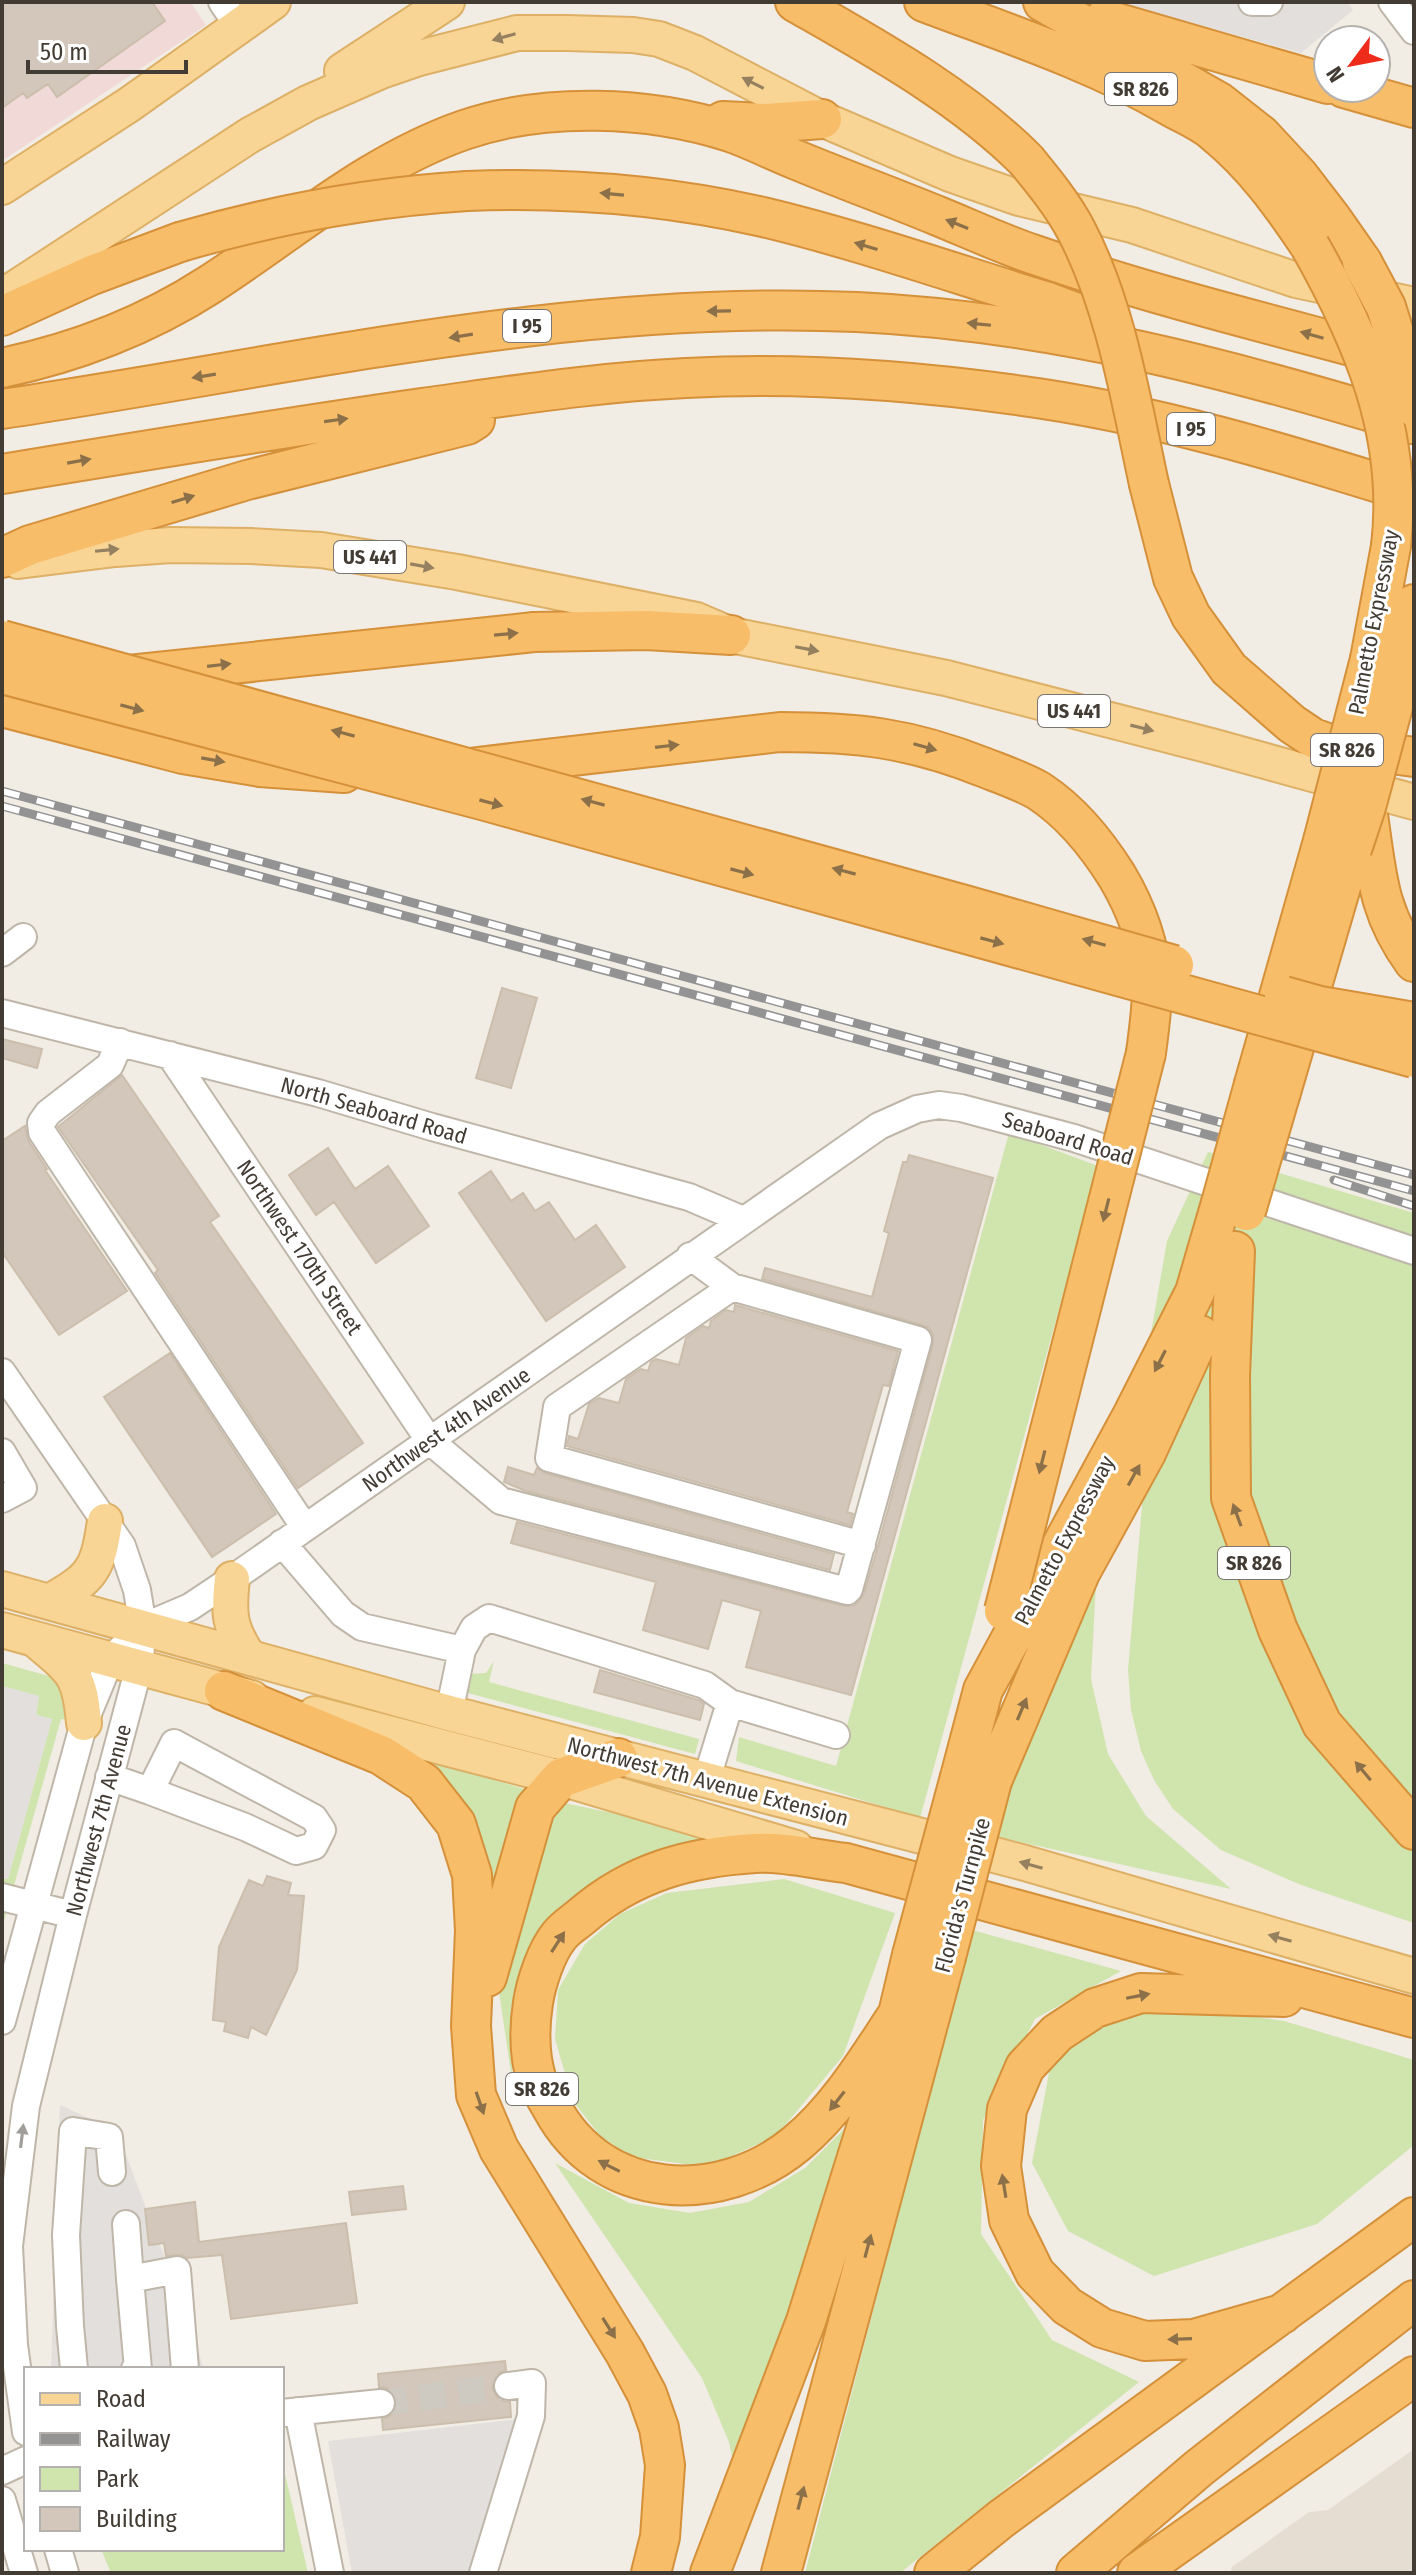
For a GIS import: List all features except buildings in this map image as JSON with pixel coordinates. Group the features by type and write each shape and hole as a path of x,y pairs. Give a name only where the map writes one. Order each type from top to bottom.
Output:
{"highway":[{"path":"795,2 962,104 1026,160 1058,201 1076,230 1091,264 1125,375 1173,578 1191,616 1229,669 1292,724 1313,738 1338,747 1414,757"},
{"name":"Palmetto Expressway","path":"898,2014 929,1956 976,1779 983,1690 1132,1416 1234,1207 1267,1088 1366,807 1386,666 1394,526 1388,434 1363,352 1310,246 1253,168 1213,130 1137,87 1029,41 924,2"},
{"path":"1043,2 1312,79"},
{"name":"SR 826","path":"1043,2 1219,102 1261,135 1299,176 1362,262 1386,307 1414,407"},
{"path":"1392,102 1414,108"},
{"path":"2,368 88,344 166,310 211,284 383,167 466,130 503,120 584,111 766,123 822,119"},
{"path":"668,118 730,132 1034,255 1414,364"},
{"path":"2,316 92,275 180,242 238,227 403,197 467,191 530,190 623,195 763,217 1048,302 1080,314 1153,352"},
{"name":"I 95","path":"2,409 521,326 687,312 789,310 882,314 1021,329 1153,352 1414,425"},
{"name":"I 95","path":"2,474 314,423 527,393 651,380 770,377 872,381 1006,393 1133,415 1239,440 1414,494"},
{"path":"2,560 30,545 247,480 467,425 527,393"},
{"name":"Palmetto Expressway","path":"1350,849 1386,666 1414,604"},
{"path":"2,675 40,679 107,678 534,632 646,630 731,635"},
{"path":"2,640 1320,1006 1414,1022"},
{"path":"2,675 482,800 1414,1058"},
{"path":"2,707 183,754 248,765 365,774 467,768 780,732 865,735 908,741 953,755 1039,792 1081,829 1106,858 1135,910 1145,936 1152,978 1146,1053 983,1690"},
{"path":"1350,849 1378,891 1400,943 1414,962"},
{"name":"SR 826","path":"1234,1207 1231,1498 1278,1630 1322,1724 1414,1830"},
{"path":"976,1779 1080,1573 1146,1453 1235,1251"},
{"path":"224,1691 381,1755 424,1783 456,1824 472,1875 475,1930 471,2026 476,2095 499,2149 647,2394 659,2428 665,2465 660,2537 651,2573"},
{"path":"471,2026 535,1808 561,1778 618,1758"},
{"name":"SR 826","path":"898,2014 832,2109 796,2144 757,2168 719,2183 677,2187 633,2178 591,2157 560,2122 537,2081 529,2032 536,1982 559,1936 600,1901 649,1873 702,1859 759,1853 846,1863 1414,2018"},
{"name":"Florida's Turnpike","path":"781,2573 929,1956"},
{"path":"1282,2314 1194,2339 1145,2341 1102,2328 1067,2306 1035,2273 1009,2220 1001,2166 1007,2109 1025,2067 1057,2033 1095,2008 1141,1993 1347,1999"},
{"path":"710,2573 806,2321 898,2014"},
{"path":"934,2573 1001,2519 1414,2217"},
{"path":"1076,2573 1199,2468 1414,2300"},
{"path":"1137,2573 1414,2376"}],"main road":[{"path":"2,187 130,104 231,14 273,2"},
{"path":"295,109 319,86 447,2"},
{"path":"2,297 250,135 295,109 381,71 419,58 517,33 567,33 659,39 695,53 822,119 950,174 1019,198 1132,225 1296,280 1414,305"},
{"name":"US 441","path":"2,560 171,545 251,546 321,550 457,572 696,620 731,635 872,661 973,685 1414,802"},
{"path":"1338,747 1414,774"},
{"path":"49,1602 73,1589 95,1566 101,1551 105,1521"},
{"path":"232,1579 230,1621 235,1637 248,1656"},
{"name":"Northwest 7th Avenue Extension","path":"2,1589 449,1713 1025,1863 1414,1976"},
{"name":"Northwest 7th Avenue Extension","path":"2,1630 561,1778 846,1863"},
{"path":"35,1639 68,1667 77,1680 84,1723"}],"street":[{"path":"1252,2 1269,2"},
{"path":"1392,2 1414,31"},
{"path":"2,953 23,937"},
{"name":"North Seaboard Road","path":"2,1013 318,1093 689,1197 743,1220"},
{"path":"120,1042 110,1065 48,1113 41,1123 42,1132 305,1528"},
{"name":"Northwest 170th Street","path":"170,1055 429,1440 501,1501 844,1592 849,1589 862,1545"},
{"name":"Seaboard Road","path":"743,1220 879,1126 917,1109 939,1105 1074,1138 1414,1251"},
{"name":"Northwest 4th Avenue","path":"143,1627 190,1607 232,1579 743,1220"},
{"path":"690,1256 732,1287 918,1340 862,1545 549,1458 557,1407 732,1287"},
{"name":"Northwest 7th Avenue","path":"2,1372 122,1546 137,1590 143,1627 124,1664 84,1723 2,2021"},
{"path":"2,1452 23,1488 2,1499"},
{"path":"282,1543 343,1614 362,1627 462,1650"},
{"path":"449,1713 462,1650 474,1628 489,1618 705,1685 730,1703 836,1735"},
{"name":"Northwest 7th Avenue","path":"24,2418 14,2345 8,2213 26,2106 109,1777 124,1664"},
{"path":"706,1781 730,1703"},
{"path":"109,1777 245,1827 296,1851 314,1846 322,1830 314,1818 174,1743 150,1791"},
{"path":"2,1897 73,1915"},
{"path":"74,2367 66,2235 73,2131 109,2137 112,2172"},
{"path":"126,2224 138,2367"},
{"path":"130,2279 177,2270 185,2367"},
{"path":"483,2573 531,2416 532,2383 508,2386"},
{"path":"330,2573 290,2412 381,2403"},
{"path":"2,2471 24,2461"},
{"path":"2,2500 24,2573"},
{"path":"59,2551 65,2573"}],"shaded area":[{"path":"2,2 190,2 206,25 2,161"},
{"path":"1117,2 1347,2 1353,10 1336,24 1312,24 1312,44 1301,53"},
{"path":"2,1686 39,1696 36,1715 52,1719 8,1879 2,1878"},
{"path":"60,2105 117,2131 197,2344 203,2367 51,2367"},
{"path":"519,2419 471,2573 352,2573 328,2441"},
{"path":"1414,2449 1414,2573 1230,2573 1232,2567 1309,2512 1328,2510"}],"green space":[{"path":"1009,1133 1098,1166 920,1818 736,1761 739,1737 836,1766"},
{"path":"1208,1152 1414,1213 1414,1923 1301,1885 1221,1850 1173,1809 1154,1780 1141,1751 1131,1710 1128,1670 1142,1506 1151,1333 1167,1241"},
{"path":"1103,1451 1091,1679 1108,1754 1146,1816 1231,1889 998,1837"},
{"path":"494,1661 489,1682 699,1739 695,1754 468,1693 472,1674 486,1673"},
{"path":"2,1663 62,1682 68,1720 61,1719 2,1928 2,1878 8,1879 52,1719 36,1715 39,1696 2,1686"},
{"path":"434,1761 524,1789 488,1930 434,1772"},
{"path":"554,1801 729,1837 633,1860 558,1913 523,1960 511,2008 512,2080 498,1985"},
{"path":"784,1879 895,1913 843,2056 776,2136 707,2167 632,2157 600,2136 573,2101 555,2039 558,1990 585,1944 620,1914 667,1893"},
{"path":"972,1930 1121,1971 1035,2019 983,2120 981,2234 1052,2340 1139,2382 900,2573 805,2573"},
{"path":"1138,1999 1284,2021 1414,2060 1414,2145 1317,2224 1154,2276 1068,2231 1032,2163 1051,2062"},
{"path":"846,2127 745,2519 729,2442 702,2378 555,2163 629,2203 690,2213 749,2202 805,2168"},
{"path":"284,2470 308,2573 111,2573 102,2551 284,2551"}],"tunnel":[{"path":"381,2403 508,2386"}],"railway":[{"path":"2,791 1414,1175"},
{"path":"2,806 1414,1191"},
{"path":"1334,1180 1414,1206"}]}
